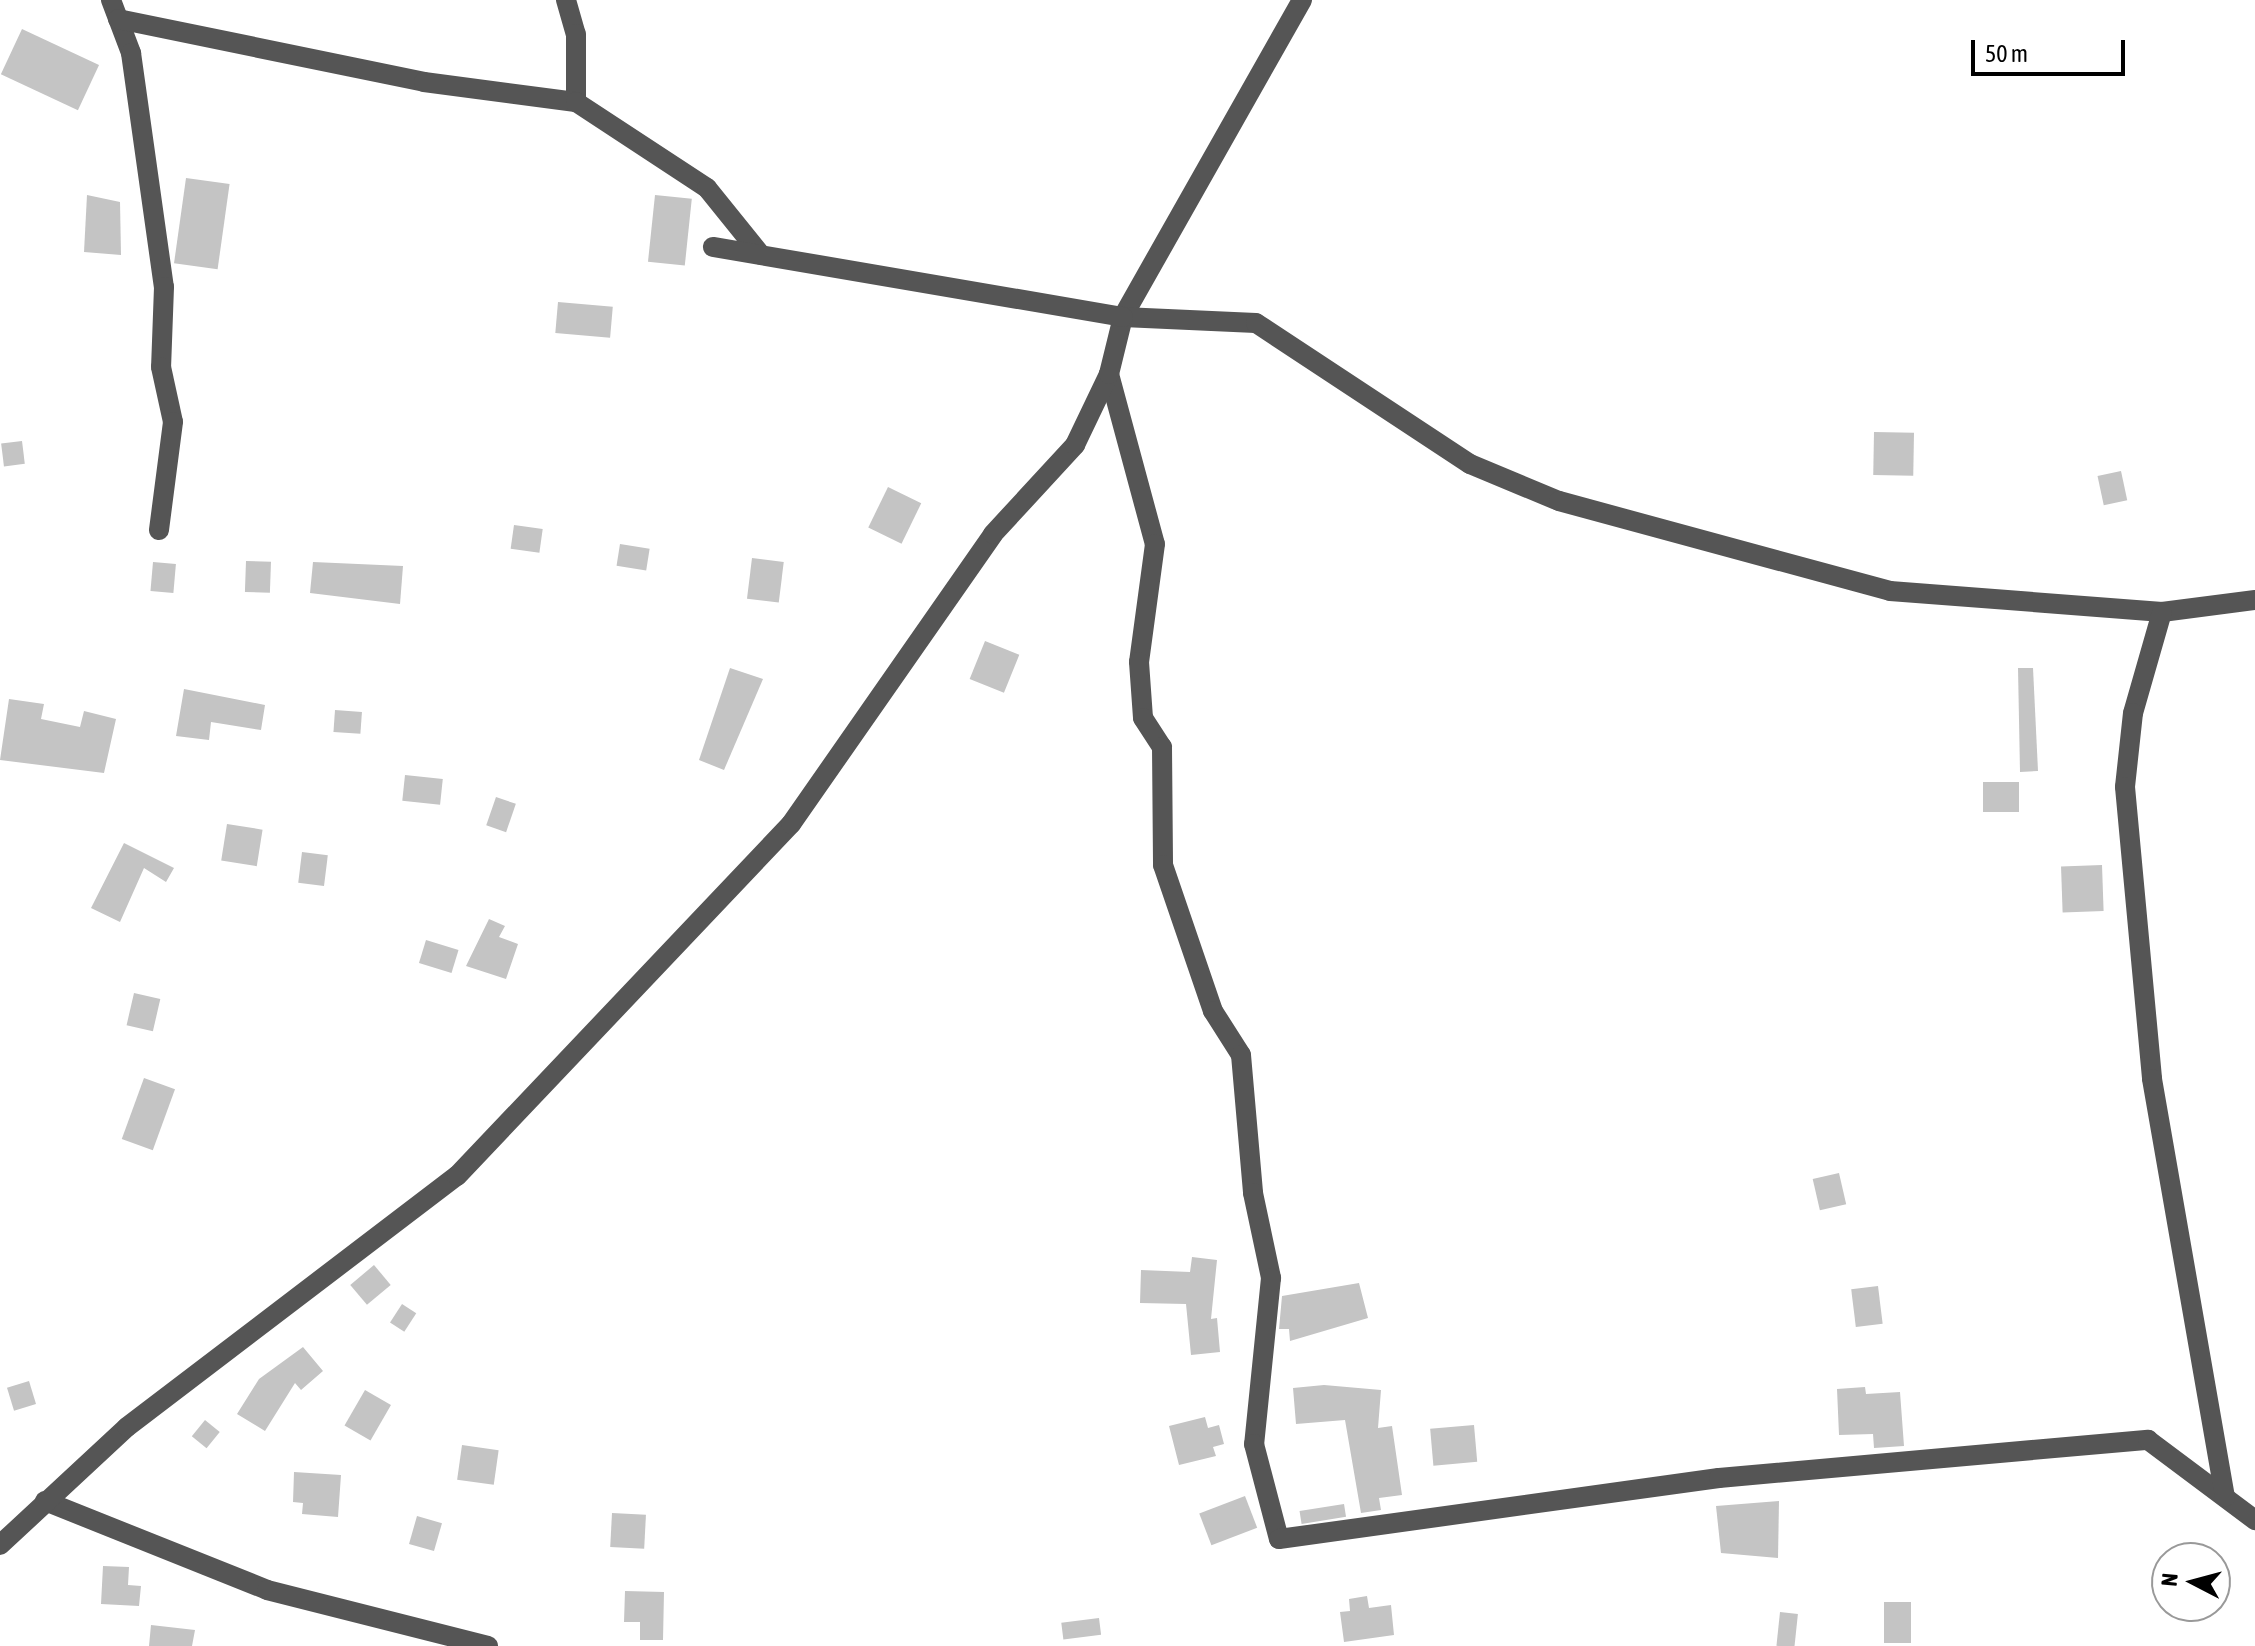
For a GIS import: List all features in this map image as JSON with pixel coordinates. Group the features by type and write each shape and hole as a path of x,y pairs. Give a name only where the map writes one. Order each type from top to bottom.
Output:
{"street":[{"path":"566,0 576,34 576,102"},
{"path":"0,1545 45,1501 294,1294 457,1176 791,824 993,534 1075,445 1109,374 1123,317 1302,0"},
{"path":"159,530 173,422 161,367 164,287 148,149 114,10 424,82 576,102 707,188 761,255"},
{"path":"713,247 1123,317 1256,323 1470,464 1559,501 1890,591 2162,612 2255,600"},
{"path":"1109,374 1155,544 1139,662 1143,718 1162,747 1163,865 1213,1011 1241,1055 1253,1193 1271,1278 1254,1444 1279,1539 1719,1478 2148,1440 2255,1520"},
{"path":"2162,612 2133,713 2125,787 2152,1079 2225,1497"},
{"path":"45,1501 267,1590 488,1646"}],"building":[{"path":"22,29 99,65 78,110 1,74"},
{"path":"186,178 230,184 218,269 174,263"},
{"path":"87,195 120,202 121,255 84,252"},
{"path":"655,195 692,199 685,266 648,262"},
{"path":"558,302 613,307 610,338 555,333"},
{"path":"1874,432 1914,433 1913,476 1873,475"},
{"path":"22,441 25,464 4,466 1,444"},
{"path":"2121,471 2127,500 2104,505 2098,476"},
{"path":"888,487 921,503 902,544 868,527"},
{"path":"514,525 543,529 539,553 511,549"},
{"path":"620,544 650,549 646,570 617,566"},
{"path":"752,558 784,562 779,603 747,599"},
{"path":"246,561 271,562 270,593 245,592"},
{"path":"153,562 176,564 173,593 150,591"},
{"path":"313,562 403,566 400,604 310,593"},
{"path":"985,641 1019,655 1004,693 970,679"},
{"path":"730,668 763,679 724,770 699,760"},
{"path":"2018,668 2033,668 2038,771 2020,772"},
{"path":"184,689 265,705 261,730 211,722 209,740 176,736"},
{"path":"9,699 44,704 41,719 80,727 84,711 116,719 104,773 0,760"},
{"path":"335,710 362,712 360,734 333,732"},
{"path":"405,775 443,779 440,805 402,801"},
{"path":"1983,782 2019,782 2019,812 1983,812"},
{"path":"496,797 516,804 506,832 486,825"},
{"path":"227,824 263,830 257,866 221,861"},
{"path":"124,843 174,868 166,882 144,868 120,922 91,908"},
{"path":"302,852 328,855 324,886 298,883"},
{"path":"2102,865 2104,911 2063,912 2061,866"},
{"path":"489,919 505,926 499,937 518,944 506,979 466,966"},
{"path":"426,940 459,950 451,973 419,963"},
{"path":"134,993 160,999 153,1031 127,1025"},
{"path":"144,1078 175,1089 153,1150 122,1139"},
{"path":"1839,1173 1846,1204 1820,1210 1813,1179"},
{"path":"1192,1257 1217,1260 1211,1319 1217,1318 1220,1352 1191,1355 1186,1304 1140,1303 1141,1270 1190,1272"},
{"path":"374,1265 391,1285 367,1305 350,1285"},
{"path":"1359,1283 1368,1318 1290,1341 1289,1329 1279,1329 1282,1296"},
{"path":"1878,1286 1883,1324 1856,1327 1851,1289"},
{"path":"402,1304 416,1313 404,1332 390,1322"},
{"path":"303,1347 323,1371 301,1390 295,1383 265,1431 237,1414 259,1379"},
{"path":"29,1381 36,1404 14,1411 7,1388"},
{"path":"1324,1385 1381,1390 1378,1428 1392,1426 1402,1495 1379,1498 1381,1510 1361,1513 1345,1420 1296,1424 1293,1388"},
{"path":"1865,1387 1866,1394 1900,1392 1904,1446 1874,1448 1873,1434 1839,1435 1837,1389"},
{"path":"365,1390 391,1405 370,1441 344,1426"},
{"path":"1205,1417 1208,1428 1219,1425 1224,1444 1213,1447 1216,1456 1179,1465 1169,1426"},
{"path":"205,1420 220,1432 207,1448 192,1436"},
{"path":"1474,1425 1477,1462 1433,1466 1430,1429"},
{"path":"462,1445 499,1450 494,1485 457,1480"},
{"path":"294,1472 341,1475 338,1517 302,1514 303,1503 293,1502"},
{"path":"1245,1496 1257,1528 1211,1545 1199,1514"},
{"path":"1779,1501 1778,1558 1721,1553 1716,1506"},
{"path":"1344,1504 1346,1517 1302,1524 1300,1511"},
{"path":"612,1513 646,1515 644,1549 610,1547"},
{"path":"417,1516 442,1523 434,1551 409,1544"},
{"path":"103,1566 129,1567 128,1585 141,1586 139,1606 101,1604"},
{"path":"625,1591 664,1592 663,1640 640,1640 640,1622 624,1622"},
{"path":"1367,1596 1369,1608 1391,1605 1394,1635 1344,1642 1340,1612 1350,1611 1349,1599"},
{"path":"1884,1602 1911,1602 1911,1643 1884,1643"},
{"path":"1780,1612 1798,1614 1795,1646 1776,1646"},
{"path":"1099,1618 1101,1635 1063,1640 1061,1623"},
{"path":"151,1625 195,1630 192,1646 149,1646"}]}
